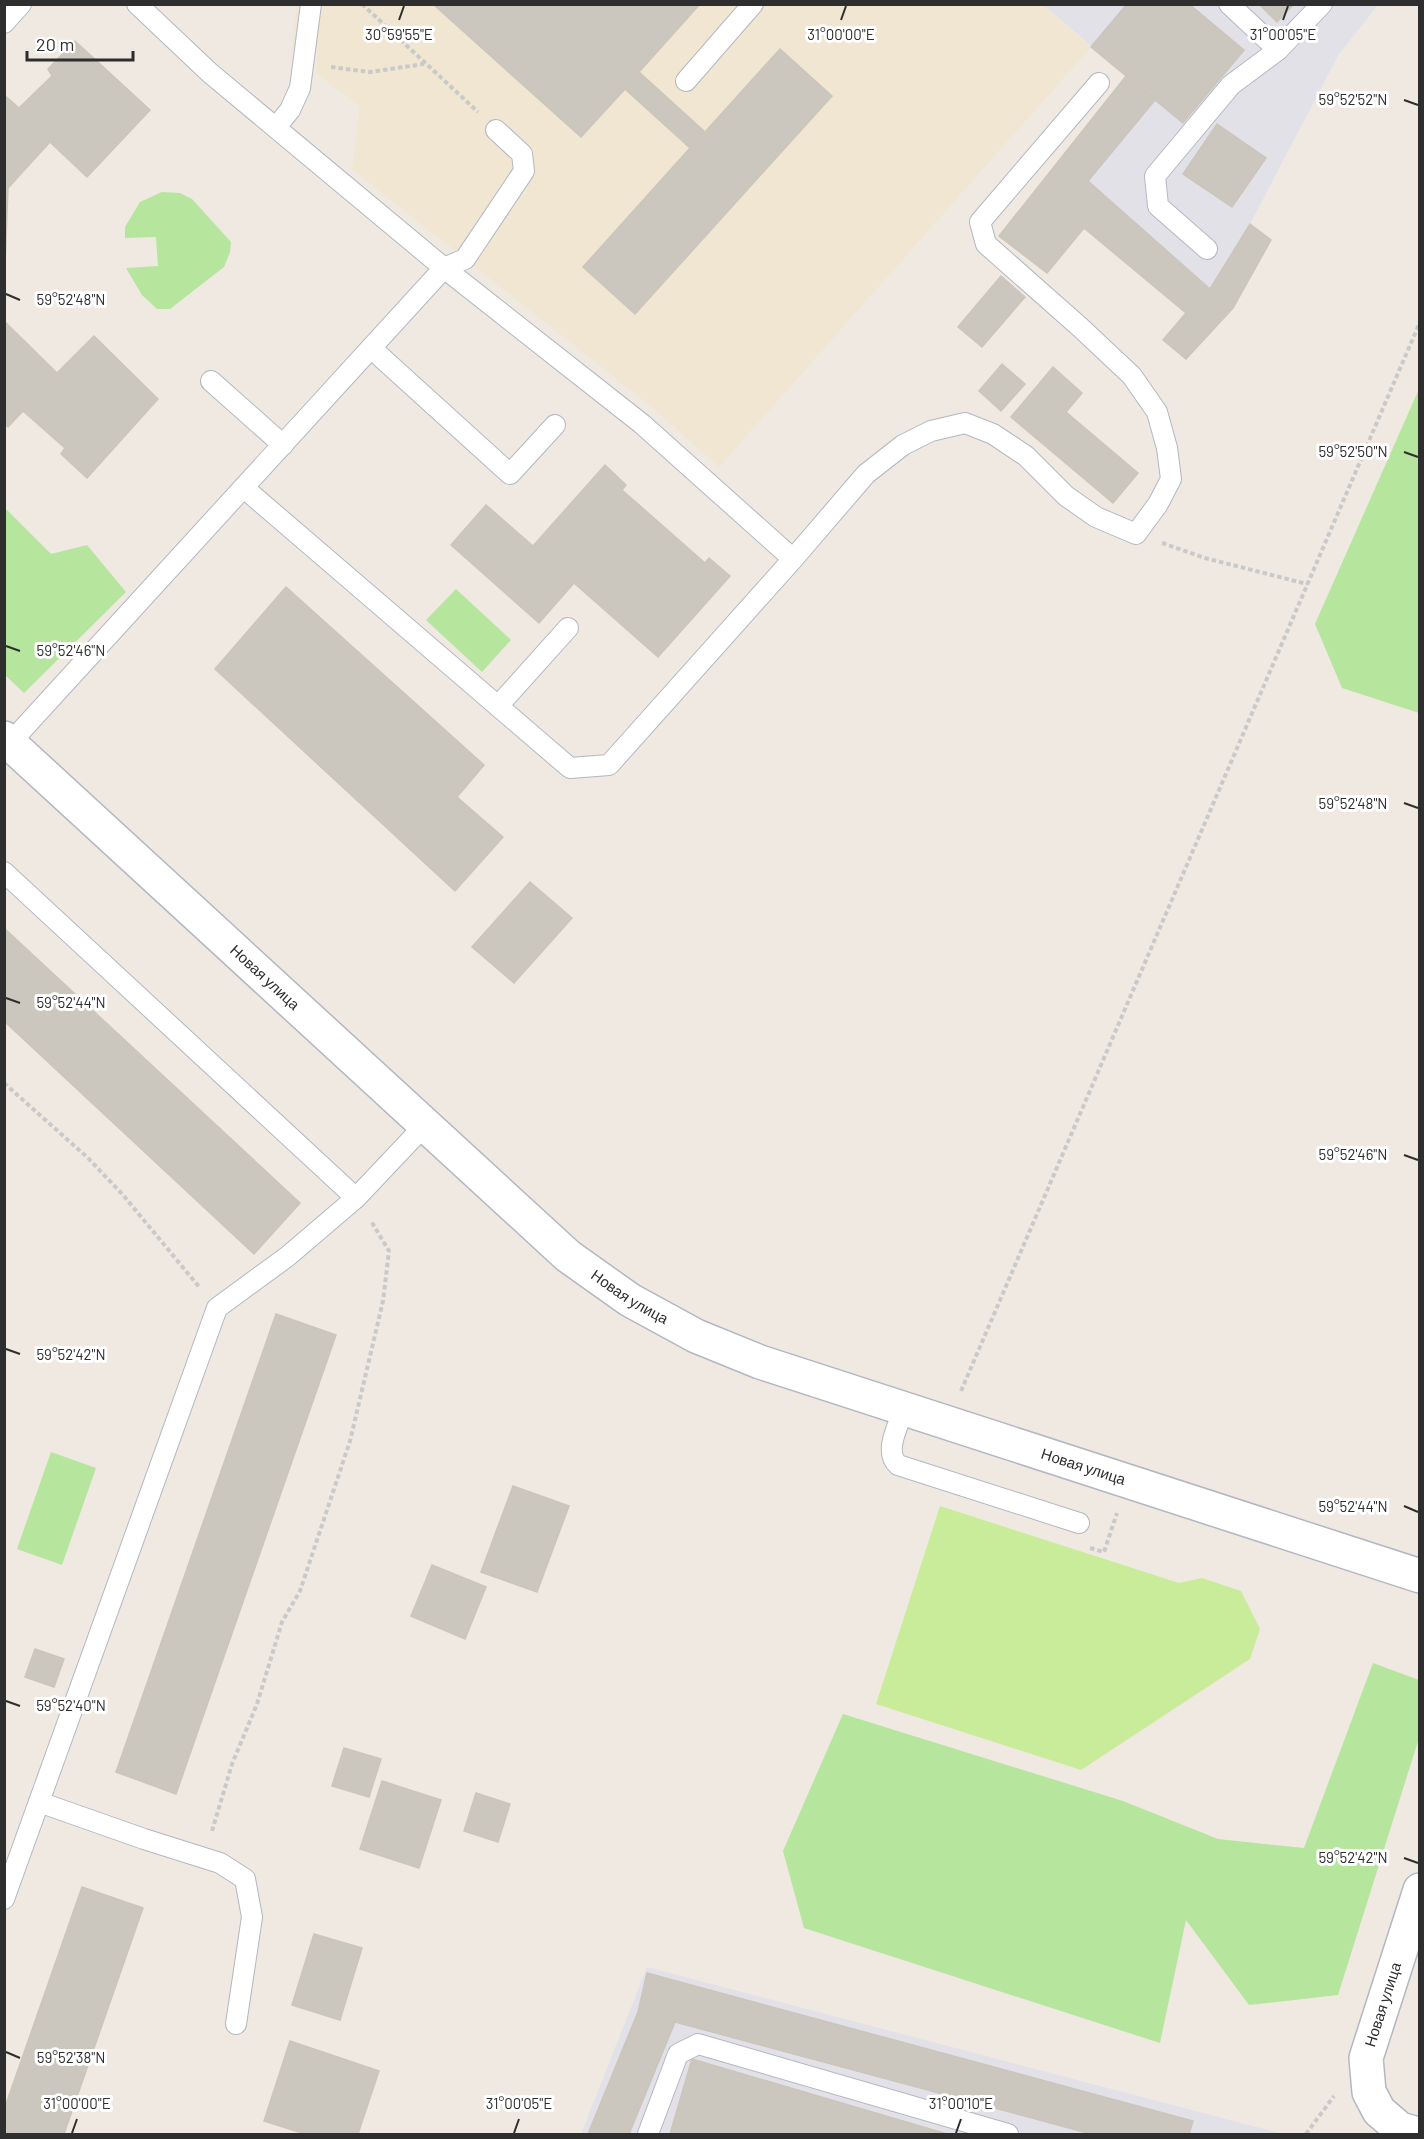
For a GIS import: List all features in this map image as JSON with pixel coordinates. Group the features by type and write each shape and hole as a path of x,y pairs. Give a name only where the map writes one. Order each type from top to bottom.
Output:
{"street":[{"name":"Новая улица","path":"7,741 568,1256 630,1300 696,1336 760,1362 1419,1576"},
{"name":"Новая улица","path":"1418,2134 1400,2129 1379,2111 1369,2092 1366,2058 1419,1890"}],"lane":[{"path":"4,23 21,4"},
{"path":"137,4 210,73 444,268 642,424 793,559"},
{"path":"276,127 290,110 300,88 311,4"},
{"path":"686,81 753,4"},
{"path":"1228,4 1278,50"},
{"path":"1207,249 1158,206 1155,176 1231,85 1278,50 1322,4"},
{"path":"244,488 570,768 609,765 866,474 903,445 931,431 965,423 993,434 1026,456 1066,495 1096,516 1136,534 1158,504 1171,479 1167,447 1157,412 1132,376 986,244 980,222 1099,83"},
{"path":"7,741 244,488 444,268 465,259 524,171 522,154 496,130"},
{"path":"371,348 510,474 555,425"},
{"path":"212,381 283,445"},
{"path":"498,706 568,628"},
{"path":"4,872 356,1198"},
{"path":"4,1899 217,1308 288,1256 356,1198 424,1126"},
{"path":"904,1408 891,1450 892,1459 898,1465 1079,1523"},
{"path":"39,1802 220,1863 245,1880 252,1917 237,2024"},
{"path":"648,2134 678,2054 698,2044 1008,2134"}],"path":[{"path":"362,4 496,130"},
{"path":"303,64 370,72 425,64"},
{"path":"947,1422 1419,322"},
{"path":"1136,534 1205,558 1307,584"},
{"path":"4,1083 87,1157 123,1195 217,1308"},
{"path":"204,1857 232,1764 257,1704 282,1622 300,1591 350,1441 383,1301 389,1251 356,1198"},
{"path":"1104,1552 1118,1510"}],"shaded area":[{"path":"297,4 1043,5 1091,47 719,467 653,408 352,169 360,106 316,73 318,52 292,49"},
{"path":"1043,5 1378,5 1339,54 1250,224 1210,289 1088,181 1155,100"},
{"path":"647,1967 1283,2134 581,2134"}],"green space":[{"path":"162,192 180,193 192,199 231,242 224,267 170,309 157,309 142,295 126,268 158,266 156,237 125,238 125,227 140,202"},
{"path":"1419,389 1419,713 1342,688 1315,624"},
{"path":"5,508 51,554 87,545 126,592 24,693 5,675"},
{"path":"456,589 511,640 482,672 426,620"},
{"path":"51,1452 96,1468 62,1565 17,1549"},
{"path":"940,1506 1179,1583 1202,1578 1241,1591 1260,1629 1250,1659 1081,1770 876,1704"},
{"path":"1373,1663 1419,1680 1419,1738 1338,1995 1249,2005 1186,1920 1160,2043 804,1928 783,1851 843,1714 1123,1801 1218,1839 1304,1848"}],"building":[{"path":"433,4 700,4 639,72 705,132 780,49 832,96 635,314 583,267 690,148 625,89 581,137"},
{"path":"1127,4 1189,4 1244,50 1183,123 1091,47"},
{"path":"1259,4 1294,4 1277,22"},
{"path":"75,41 150,110 87,177 50,142 8,188 4,288 4,95 19,108 52,76 48,69"},
{"path":"1126,76 1155,100 1088,181 1210,289 1250,224 1271,240 1233,308 1186,359 1163,340 1186,313 1084,228 1047,273 999,236"},
{"path":"1217,124 1266,158 1232,207 1183,174"},
{"path":"1001,276 1025,297 982,347 958,327"},
{"path":"4,321 57,373 94,336 158,399 87,478 61,454 65,448 23,411 8,427 4,423"},
{"path":"1002,364 1025,384 1001,411 979,391"},
{"path":"1053,367 1082,393 1066,412 1138,473 1113,503 1011,417"},
{"path":"605,465 626,485 622,490 705,563 709,558 730,576 658,657 574,583 539,623 451,545 486,505 533,546"},
{"path":"286,587 484,765 457,797 503,837 455,891 215,669"},
{"path":"530,882 572,918 514,983 472,947"},
{"path":"4,928 300,1203 254,1254 4,1021"},
{"path":"276,1314 336,1335 176,1794 116,1772"},
{"path":"513,1486 569,1506 537,1592 481,1572"},
{"path":"432,1565 486,1587 465,1639 411,1616"},
{"path":"35,1649 64,1659 54,1687 25,1677"},
{"path":"344,1748 381,1759 369,1797 332,1786"},
{"path":"382,1781 441,1800 419,1868 360,1849"},
{"path":"476,1793 510,1804 498,1842 464,1831"},
{"path":"82,1887 143,1908 64,2134 4,2134 4,2110"},
{"path":"314,1934 362,1948 340,2020 292,2005"},
{"path":"647,1973 1193,2121 1189,2134 1091,2134 675,2022 629,2134 588,2134 638,2012"},
{"path":"290,2041 379,2071 358,2134 305,2134 264,2121"},
{"path":"692,2059 947,2134 670,2134"}]}
